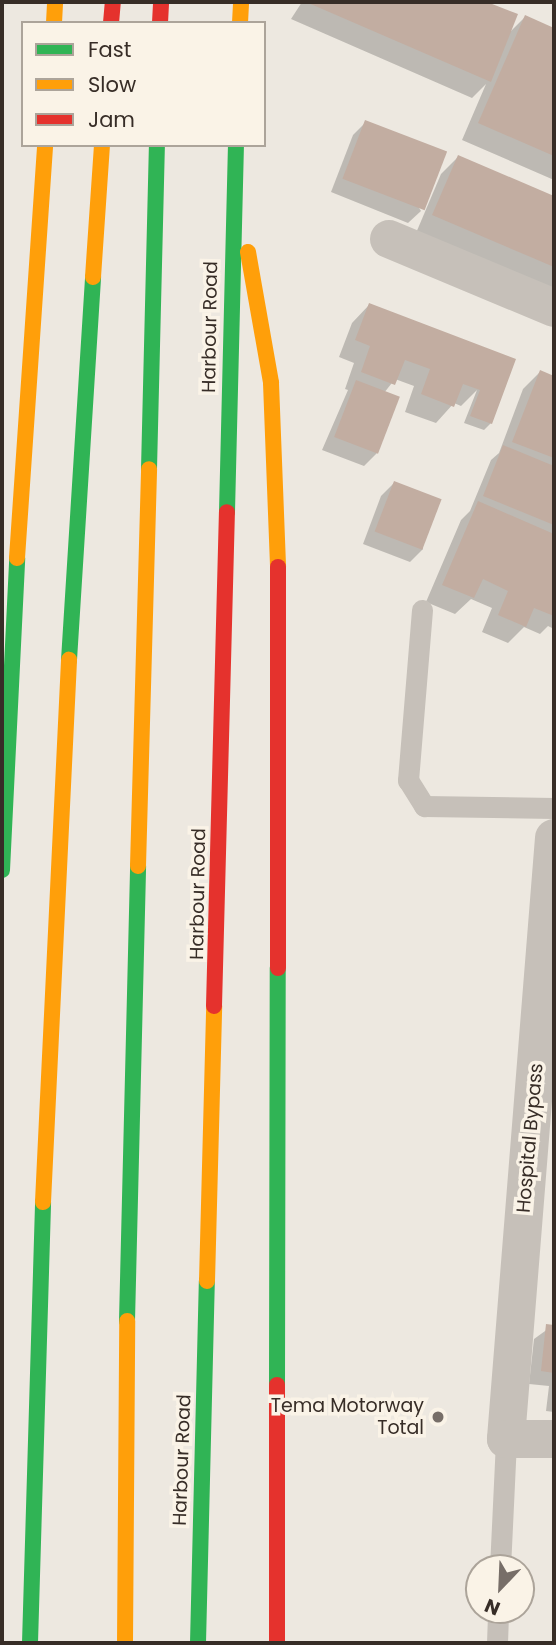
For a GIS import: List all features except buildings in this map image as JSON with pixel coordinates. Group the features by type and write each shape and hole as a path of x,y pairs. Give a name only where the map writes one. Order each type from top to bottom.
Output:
{"main road":[{"path":"54,21 55,2"},
{"path":"111,21 113,2"},
{"path":"160,21 161,2"},
{"path":"240,21 241,2"},
{"path":"2,870 12,467 45,147"},
{"path":"30,1643 45,1129 62,760 102,147"},
{"path":"125,1643 135,1006 157,147"},
{"name":"Harbour Road","path":"198,1643 236,147"},
{"path":"234,199 254,274 271,383 278,476 277,1643"}],"street":[{"path":"389,239 554,308"},
{"name":"Hospital Bypass","path":"506,1439 554,838"},
{"path":"506,1439 554,1439"}],"lane":[{"path":"422,610 408,780 424,806 554,808"},
{"name":"Hospital Bypass","path":"501,1554 506,1439"},
{"path":"497,1643 498,1624"}],"traffic: fast":[{"path":"149,469 157,147"},
{"path":"227,512 236,147"},
{"path":"69,660 93,277"},
{"path":"2,870 17,558"},
{"path":"127,1321 138,866"},
{"path":"277,1385 278,968"},
{"path":"30,1643 43,1202"},
{"path":"198,1643 207,1281"}],"traffic: slow":[{"path":"54,21 55,2"},
{"path":"240,21 241,2"},
{"path":"17,558 45,147"},
{"path":"93,277 102,147"},
{"path":"248,252 271,383 278,567"},
{"path":"138,866 149,469"},
{"path":"43,1202 69,660"},
{"path":"207,1281 214,1006"},
{"path":"125,1643 127,1321"}],"traffic: jam":[{"path":"111,21 113,2"},
{"path":"160,21 161,2"},
{"path":"214,1006 227,512"},
{"path":"278,567 278,968"},
{"path":"277,1385 277,1643"}],"place":[{"name":"Tema Motorway Total","path":"438,1417"}]}
